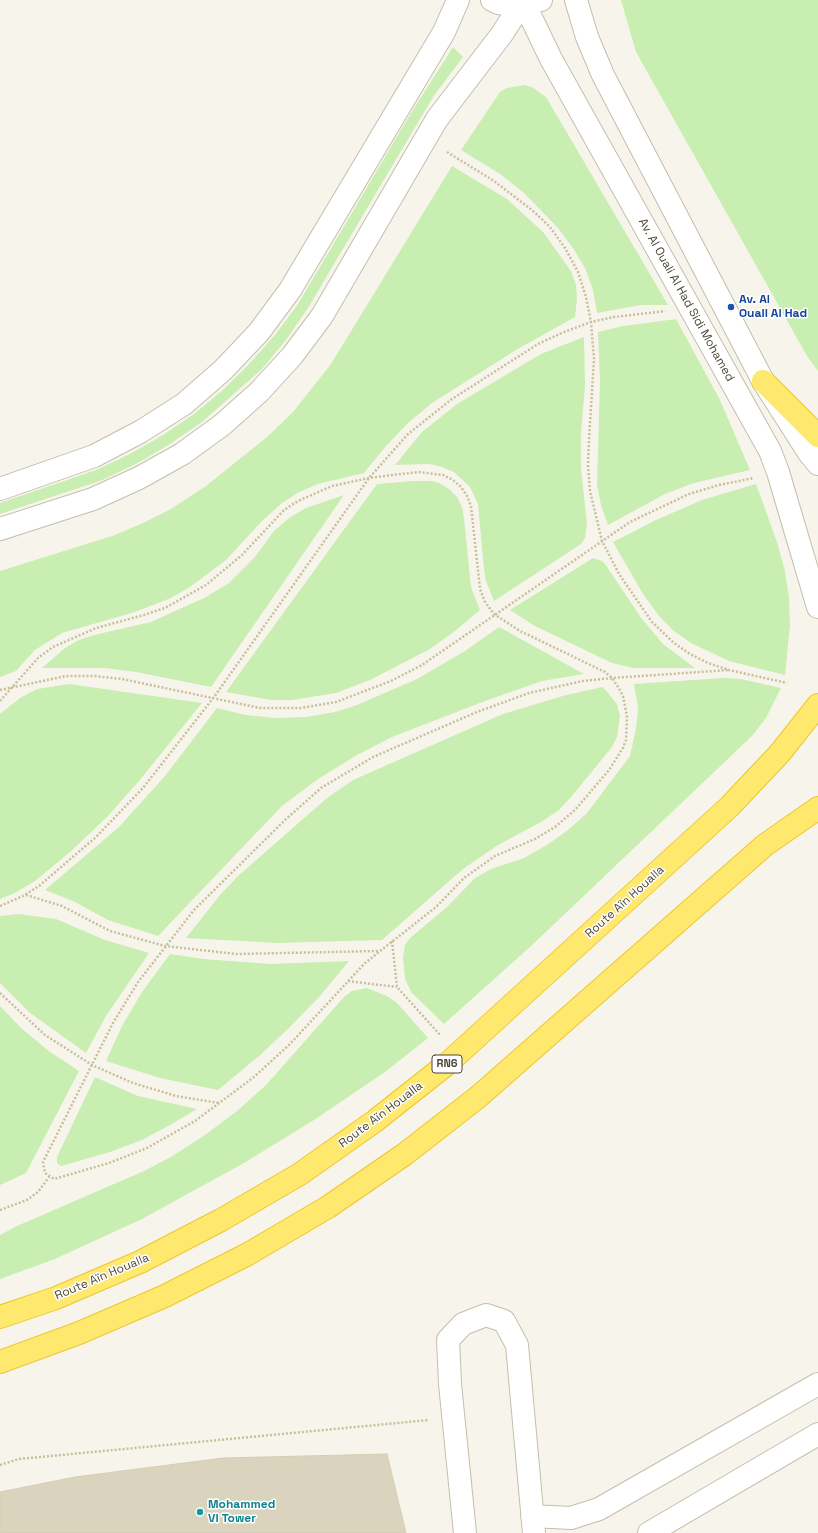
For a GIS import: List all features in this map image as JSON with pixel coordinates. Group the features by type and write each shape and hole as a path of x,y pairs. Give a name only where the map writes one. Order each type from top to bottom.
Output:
{"highway":[{"path":"763,381 818,436"},
{"name":"Route Aïn Houalla","path":"0,1317 56,1298 140,1262 221,1220 300,1174 375,1122 447,1064 729,807 780,753 818,704"},
{"path":"0,1362 79,1333 165,1296 248,1254 340,1198 405,1154 478,1097 765,845 818,808"}],"street":[{"path":"0,489 94,456 140,432 184,404 224,370 259,332 290,290 444,32 458,0"},
{"path":"492,0 498,3 528,4"},
{"path":"576,0 587,37 603,75 763,381 809,453 818,464"},
{"path":"0,529 93,499 139,478 188,450 222,425 259,392 292,356 322,316 437,119 502,34 528,4"},
{"name":"Av. Al Ouali Al Had Sidi Mohamed","path":"528,4 552,59 770,451 778,472 818,607"},
{"path":"465,1533 448,1340 462,1324 486,1315 504,1321 517,1345 533,1524 572,1518 598,1509 818,1384"},
{"path":"649,1533 818,1434"}],"path":[{"path":"444,151 514,195 550,227 565,248 578,272 586,297 591,322 594,359 588,465 595,516 602,541 618,574 652,622 662,633 690,654 708,664 787,683"},
{"path":"0,906 26,895 39,886 70,860 120,813 143,788 214,697 369,478 407,435 452,399 538,344 591,322 638,313 669,311"},
{"path":"0,701 38,658 53,647 96,628 165,608 206,585 242,555 284,510 298,501 332,486 369,478 418,472 432,473 448,477 461,487 467,496 471,506 480,589 485,602 494,614 520,630 598,667 612,678 623,696 626,707 626,740 623,748 593,791 555,827 477,867 430,912 380,951 348,981 289,1045 254,1076 195,1122 147,1148 109,1163 60,1178 49,1177 45,1173 43,1162 113,1023 138,982 194,910 285,820 321,788 373,757 502,702 556,686 612,678 729,670"},
{"path":"0,690 11,689 66,676 94,676 214,697 260,708 281,709 318,706 336,702 391,681 422,665 494,614 630,522 689,494 719,485 761,476"},
{"path":"26,895 62,906 110,931 165,946 236,954 380,951"},
{"path":"392,941 397,987 440,1035"},
{"path":"348,981 397,987"},
{"path":"0,993 45,1035 92,1065 133,1083 169,1094 219,1103"},
{"path":"0,1210 27,1200 38,1192 49,1177"},
{"path":"0,1464 19,1459 390,1425 454,1417"}],"green space":[{"path":"621,0 818,0 818,371 807,356 636,52"},
{"path":"453,47 463,57 433,97 308,308 286,340 261,370 202,422 170,444 136,464 100,481 0,514 0,503 96,470 130,454 163,435 194,414 223,390 250,363 275,335 298,304 411,113"},
{"path":"524,85 532,87 546,97 668,305 641,305 597,313 593,290 585,268 573,248 558,228 524,193 500,174 461,150 500,92 507,88"},
{"path":"452,166 507,199 543,232 571,271 576,285 577,299 575,317 516,350 432,403 408,423 386,446 364,473 318,484 299,492 282,503 262,521 226,560 190,587 171,598 135,612 62,633 35,650 16,671 0,677 0,571 115,535 171,509 206,486 267,437 293,412 331,364"},
{"path":"676,319 720,400 750,470 694,483 665,494 608,525 601,505 597,485 600,381 598,332 623,326"},
{"path":"584,337 585,385 581,434 581,468 587,524 585,538 581,544 494,601 486,581 484,569 478,504 470,487 454,472 442,467 430,464 395,465 422,432 457,404 541,354"},
{"path":"432,481 439,483 449,489 457,497 462,507 464,518 471,587 480,610 430,649 370,680 336,693 292,700 271,700 226,692 377,484"},
{"path":"756,484 777,542 785,571 789,598 790,625 785,675 729,661 691,643 674,631 659,616 643,594 613,542 656,520 702,500"},
{"path":"344,495 211,687 136,672 105,668 42,668 65,648 79,640 94,635 151,622 204,598 229,583 254,558 274,531 289,518 306,508"},
{"path":"593,558 602,561 605,564 642,619 663,644 695,668 633,668 612,663 535,626 510,610"},
{"path":"499,627 584,674 542,681 485,701 392,737 357,755 318,779 282,806 158,936 108,920 73,901 45,890 119,827 165,776 217,708 246,715 276,718 306,717 335,712 357,705 417,679 465,651"},
{"path":"723,678 741,679 781,688 766,718 752,736 530,947 444,1024 411,992 405,979 403,957 405,945 409,939 447,907 475,878 491,869 524,858 547,845 568,830 587,813 630,756 636,729 638,708 634,684"},
{"path":"69,684 202,703 139,781 106,818 70,852 35,881 15,893 0,899 0,714 20,698 37,689"},
{"path":"603,687 617,704 620,716 617,737 612,747 571,797 559,810 541,822 498,845 463,869 382,940 277,943 186,938 220,895 238,876 327,798 353,780 503,714 566,695"},
{"path":"19,914 56,919 105,940 149,953 106,1016 86,1053 30,1013 0,983 0,916"},
{"path":"170,954 203,959 271,964 349,961 320,996 290,1027 259,1056 218,1090 160,1078 106,1061 122,1026 142,992"},
{"path":"367,988 387,996 397,1003 428,1038 385,1072 314,1120 244,1163 142,1219 55,1259 0,1279 0,1235 17,1226 144,1171 171,1157 205,1135 237,1111 266,1085 344,997 352,991"},
{"path":"0,1006 21,1028 50,1052 79,1071 26,1173 0,1185"},
{"path":"95,1077 138,1096 197,1109 142,1140 110,1152 61,1166 57,1163 57,1157"}],"building":[{"name":"Mohammed VI Tower","path":"387,1454 406,1533 0,1533 0,1492 75,1477 223,1458"}],"place":[{"name":"Av. Al Ouali Al Had","path":"731,307"},
{"name":"Mohammed VI Tower","path":"200,1512"}]}
